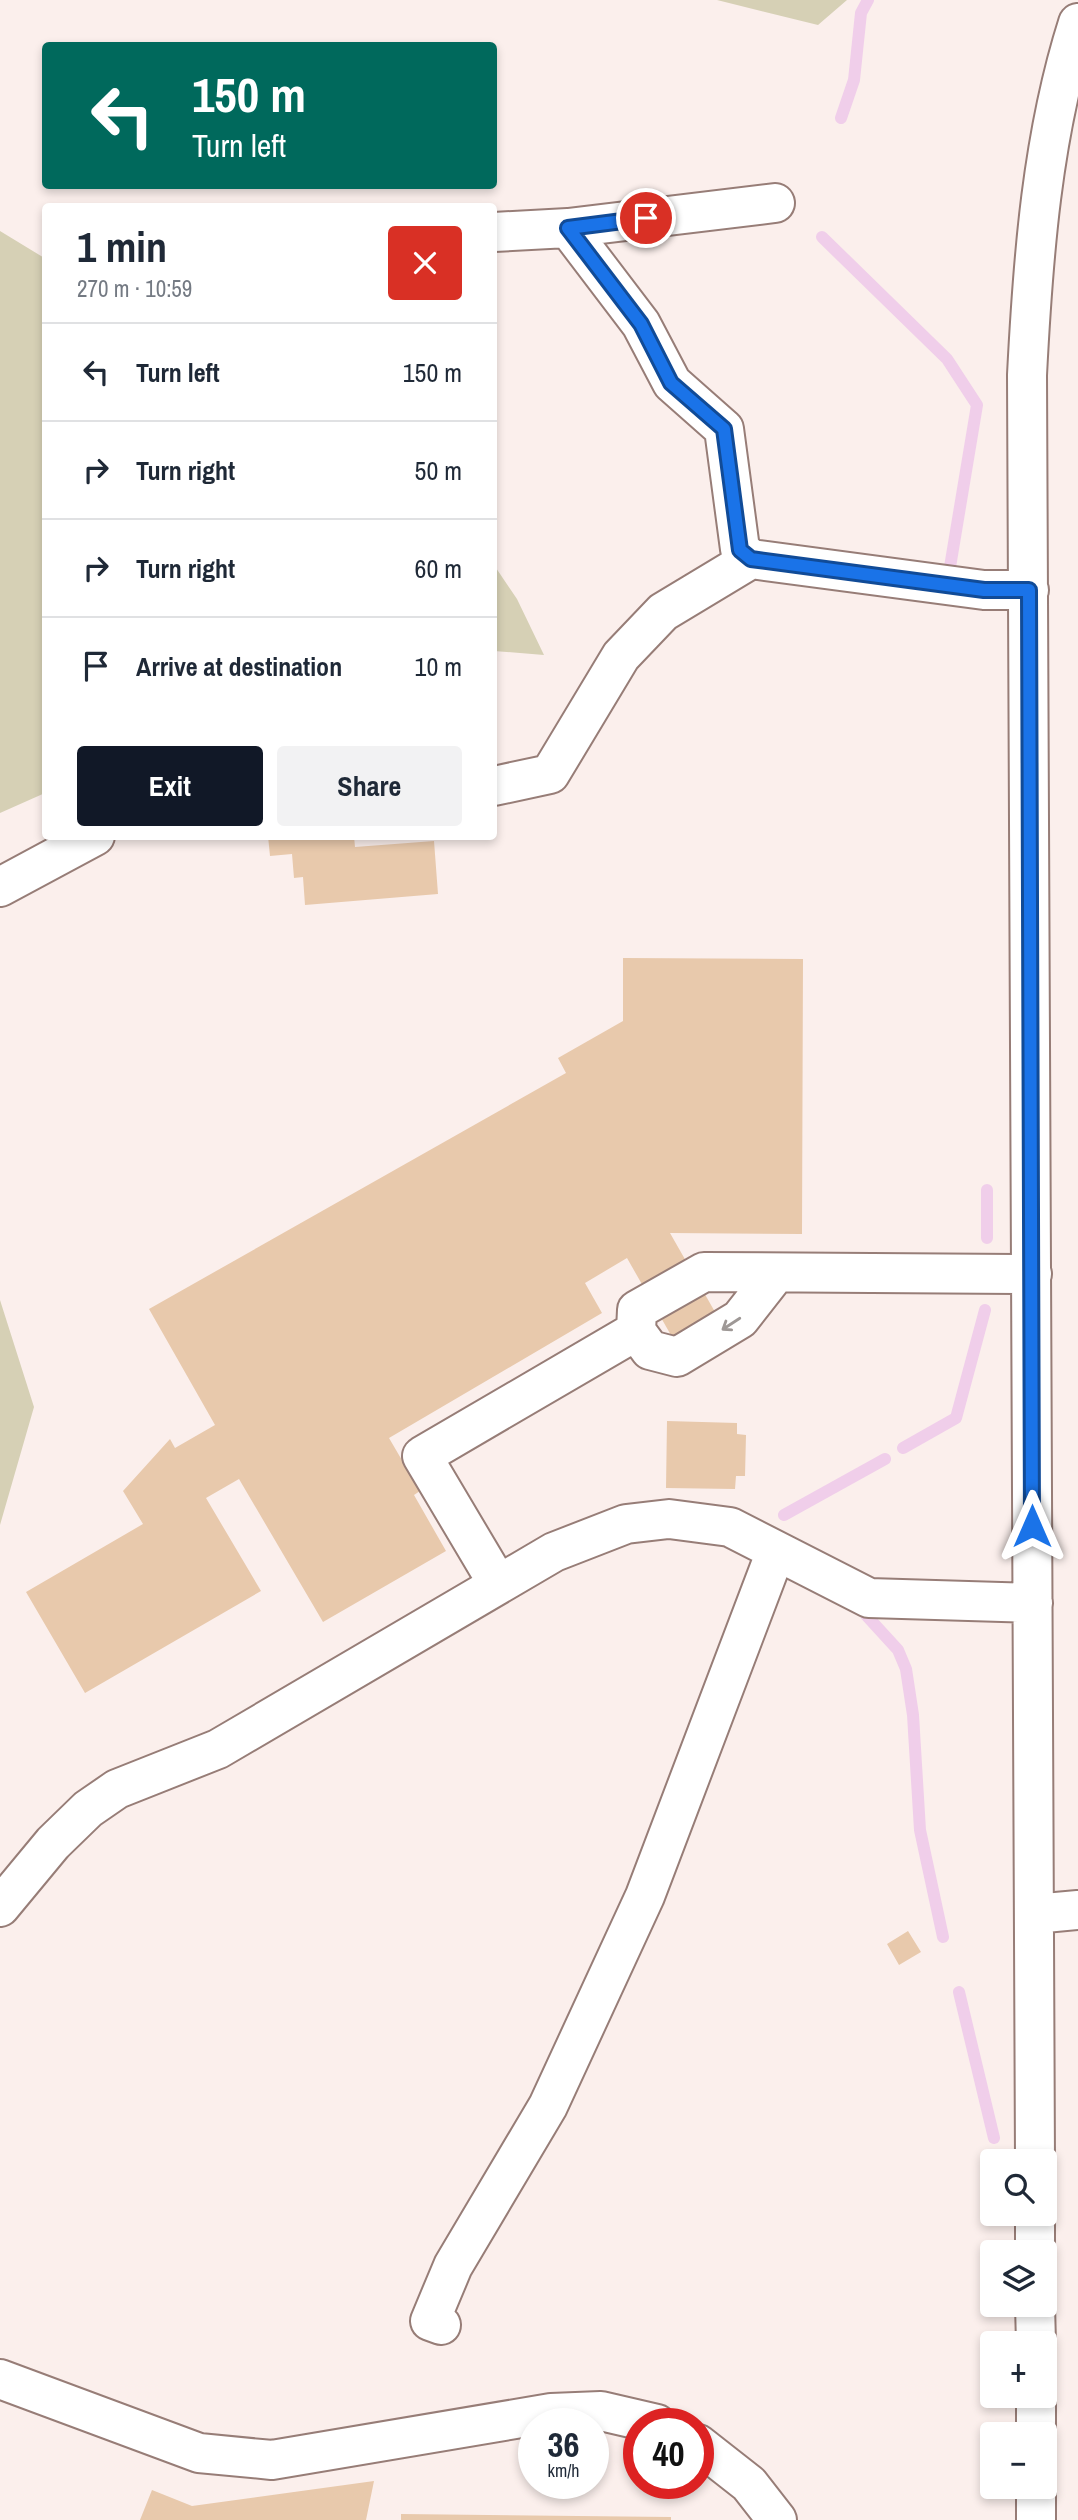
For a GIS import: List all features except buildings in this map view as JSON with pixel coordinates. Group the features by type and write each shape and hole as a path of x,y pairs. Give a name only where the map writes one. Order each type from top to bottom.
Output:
{"street":[{"path":"1035,2149 1027,374 1033,253 1051,139 1078,23"},
{"path":"497,232 568,228 775,203"},
{"path":"568,228 641,324 671,383 724,429 740,550 751,559 984,590 1029,590"},
{"path":"497,785 550,774 621,656 646,629 663,612 751,559"},
{"path":"0,887 88,840"},
{"path":"776,1273 740,1319 677,1357 650,1350 636,1331 637,1310 704,1272 1032,1274"},
{"path":"498,1584 422,1456 636,1331"},
{"path":"0,1907 53,1843 88,1809 117,1789 218,1749 554,1552 626,1524 669,1518 730,1527 869,1598 1033,1603"},
{"path":"441,2325 430,2321 453,2266 548,2106 645,1896 776,1551"},
{"path":"1034,1914 1078,1910"},
{"path":"0,2379 199,2453 272,2460 551,2413 601,2412 623,2417"},
{"path":"714,2457 749,2484 777,2520"},
{"path":"1036,2499 1036,2520"}],"shaded area":[{"path":"717,0 847,0 818,25"},
{"path":"0,231 42,257 42,794 0,813"},
{"path":"497,569 517,599 544,655 497,651"},
{"path":"0,1300 34,1407 0,1525"}],"waterway":[{"path":"841,118 854,80 861,13 868,0"},
{"path":"822,237 947,359 977,405 950,567"},
{"path":"987,1190 987,1238"},
{"path":"903,1448 956,1418 985,1310"},
{"path":"784,1515 885,1459"},
{"path":"866,1615 898,1650 906,1669 913,1715 920,1830 943,1937"},
{"path":"959,1992 994,2138"}],"route":[{"path":"646,218 568,228 641,324 671,383 724,429 740,550 751,559 984,590 1029,590 1032,1526"}]}
